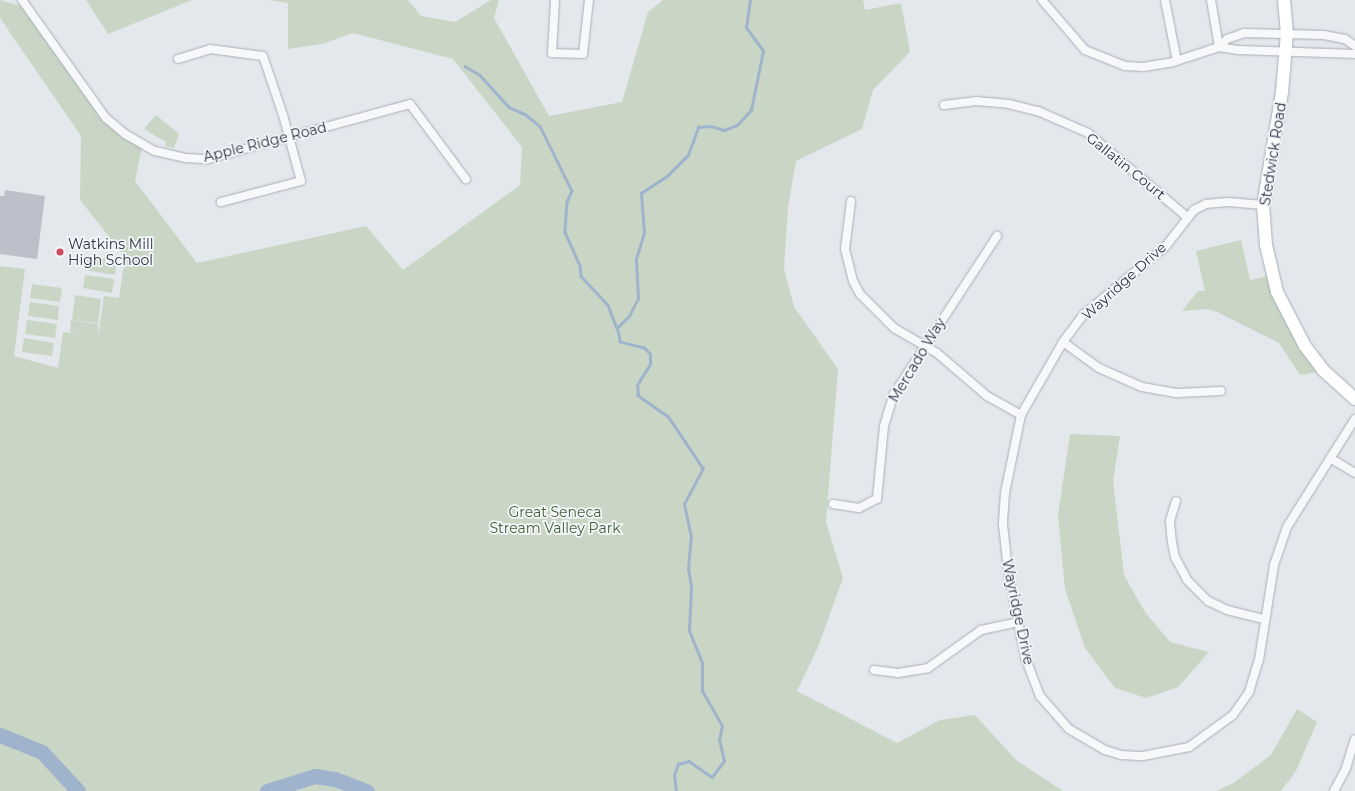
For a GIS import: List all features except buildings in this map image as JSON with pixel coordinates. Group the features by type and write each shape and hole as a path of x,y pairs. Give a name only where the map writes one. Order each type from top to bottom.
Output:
{"street":[{"name":"Apple Ridge Road","path":"22,0 106,118 141,144 170,155 208,159 410,104 466,179"},
{"path":"556,0 552,52 583,54 588,0"},
{"path":"1042,0 1072,38 1098,58 1125,66 1143,67 1176,61 1219,47 1355,54"},
{"path":"1165,0 1176,61"},
{"path":"1211,0 1219,47"},
{"name":"Stedwick Road","path":"1284,0 1287,33 1282,92 1263,205 1266,245 1283,307 1314,358 1355,399"},
{"path":"1219,47 1226,39 1244,33 1324,35 1345,39 1355,46"},
{"path":"178,59 210,49 263,56 289,137 302,181 221,202"},
{"name":"Gallatin Court","path":"944,104 976,101 1009,104 1038,111 1088,133 1187,217"},
{"path":"851,201 846,249 853,281 873,310 894,328 924,345 987,396 1021,415"},
{"name":"Wayridge Drive","path":"1263,205 1206,204 1187,217 1166,246 1124,278 1084,314 1063,342 1021,415 1009,470 1004,524 1008,571 1025,657 1040,696 1049,709 1085,741 1121,755 1143,756 1189,747 1210,734 1233,715 1249,692 1259,660 1264,618 1274,565 1287,527 1355,419"},
{"name":"Mercado Way","path":"833,504 859,508 877,499 884,426 889,407 924,345 997,236"},
{"path":"1063,342 1099,368 1142,387 1177,393 1221,391"},
{"path":"1330,458 1355,473"},
{"path":"1176,501 1170,522 1172,542 1175,557 1187,580 1208,602 1227,610 1264,618"},
{"path":"874,670 898,673 928,668 981,630 1018,622"},
{"path":"1334,791 1355,739"}],"green space":[{"name":"Great Seneca Stream Valley Park","path":"0,0 21,6 104,121 142,147 135,181 197,263 366,226 403,270 520,185 522,147 453,59 353,33 322,44 288,49 288,3 268,0 408,0 421,16 455,22 491,0 499,0 494,18 549,116 622,102 648,12 663,0 863,0 865,10 901,3 910,52 873,90 862,129 796,161 788,207 784,268 794,307 838,369 826,522 843,578 818,647 797,691 897,743 940,720 975,715 1016,760 1063,791 0,791 0,266 25,269 14,356 58,368 63,332 78,334 70,332 71,320 98,324 98,336 104,296 119,298 125,257 80,200 81,136 0,18"},
{"path":"86,0 192,0 108,34"},
{"path":"156,115 179,134 174,148 165,146 166,142 144,129"},
{"path":"1241,240 1250,280 1273,275 1323,371 1300,375 1279,343 1217,312 1208,309 1182,311 1198,291 1205,291 1196,251"},
{"path":"88,257 117,261 115,275 85,270"},
{"path":"85,275 114,279 112,293 83,288"},
{"path":"32,284 62,288 60,302 30,298"},
{"path":"75,295 101,299 98,323 72,320"},
{"path":"30,302 59,306 58,320 28,316"},
{"path":"27,320 57,324 55,338 25,334"},
{"path":"24,338 54,343 52,356 22,352"},
{"path":"1070,434 1120,436 1113,481 1124,575 1145,612 1170,642 1209,652 1178,687 1146,698 1115,688 1085,648 1065,589 1058,515"},
{"path":"1297,709 1317,722 1296,771 1281,791 1216,791 1232,784 1271,755"}],"waterway":[{"path":"676,791 674,775 678,764 689,761 712,777 724,761 719,740 722,726 702,691 702,663 689,631 691,587 688,569 691,537 684,504 703,469 668,417 638,396 637,385 650,364 650,354 644,348 620,342 617,328 629,316 638,298 636,259 644,233 641,193 666,177 688,155 698,127 711,126 724,130 737,125 751,110 763,51 746,28 750,0"},
{"path":"465,66 480,75 509,107 525,114 540,126 572,191 567,202 565,232 580,265 581,276 608,305 617,328"},
{"path":"0,735 42,752 78,791"},
{"path":"267,791 315,776 335,779 367,791"}],"place":[{"name":"Watkins Mill High School","path":"60,252"}]}
